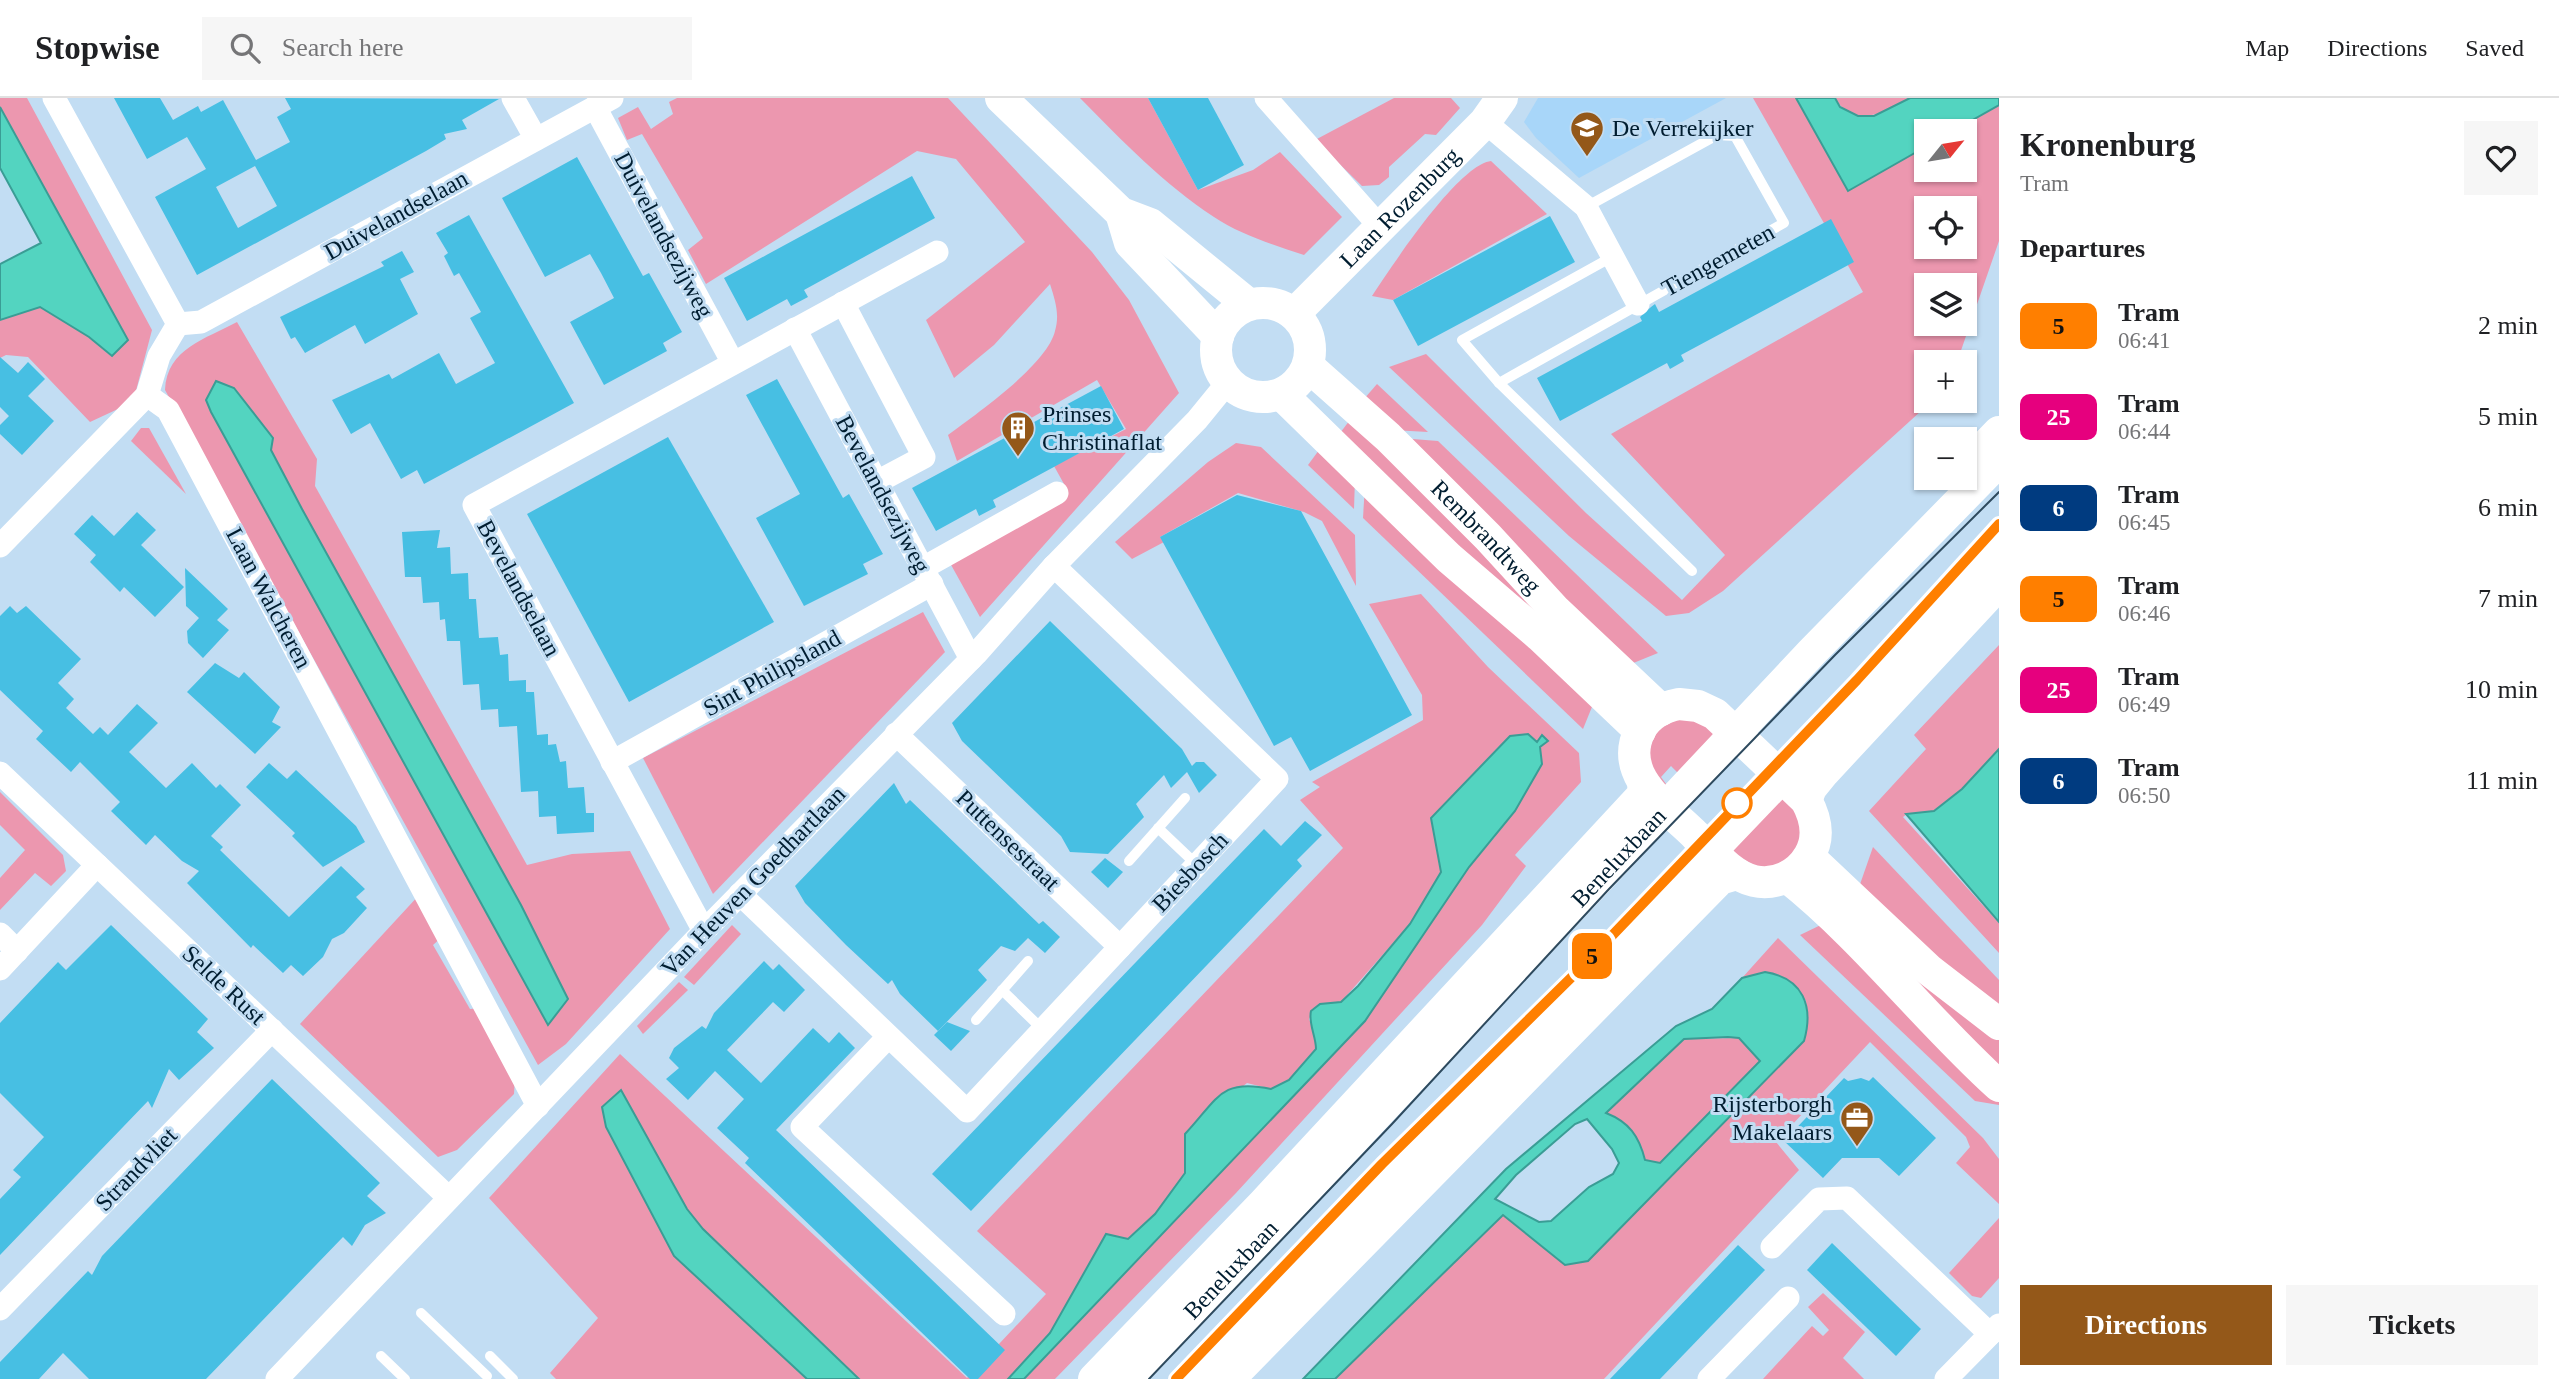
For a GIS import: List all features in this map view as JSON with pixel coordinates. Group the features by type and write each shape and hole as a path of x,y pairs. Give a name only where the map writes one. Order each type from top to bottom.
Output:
{"street":[{"path":"0,546 147,395 159,356 178,324 54,98"},
{"path":"513,98 536,139"},
{"path":"1001,98 1121,213 1150,224 1248,304"},
{"path":"1266,98 1382,229"},
{"name":"Duivelandselaan","path":"178,324 201,321 604,103"},
{"name":"Duivelandsezijweg","path":"604,103 733,363"},
{"name":"Laan Rozenburg","path":"1294,314 1382,229 1494,110"},
{"name":"Tiengemeten","path":"1494,110 1586,207 1638,304"},
{"path":"1121,213 1130,243 1182,295 1217,336"},
{"name":"Bevelandselaan","path":"704,931 474,505 937,251"},
{"path":"1264,302 1280,305 1294,314 1306,329 1311,347 1308,366 1302,378 1281,394 1262,398 1243,393 1228,382 1219,368 1216,352 1217,336 1224,323 1248,304 1264,302"},
{"path":"843,303 924,457 877,482"},
{"name":"Bevelandsezijweg","path":"795,329 971,659"},
{"name":"Rembrandtweg","path":"1308,366 1388,437 1488,537 1650,720"},
{"name":"Van Heuven Goedhartlaan","path":"276,1379 704,931 971,659 1054,566 1197,420 1228,382"},
{"name":"Rembrandtweg","path":"1281,394 1448,558 1540,636 1650,720"},
{"name":"Laan Walcheren","path":"147,395 168,410 538,1106"},
{"path":"1977,455 1999,432"},
{"name":"Beneluxbaan","path":"1128,1379 1793,671 1999,461"},
{"path":"1724,721 1729,708 1942,490"},
{"name":"Sint Philipsland","path":"612,762 927,576 1057,493"},
{"name":"Beneluxbaan","path":"1198,1379 1538,1032 1999,550"},
{"name":"Biesbosch","path":"740,894 967,1111 1277,779 1054,566"},
{"path":"1798,792 1811,788 1999,584"},
{"path":"1689,704 1724,721 1798,792 1816,828 1798,867 1761,882 1728,865 1653,794 1634,759 1650,720 1689,704"},
{"name":"Puttensestraat","path":"896,734 1120,947"},
{"name":"Selde Rust","path":"0,773 448,1197"},
{"name":"Beneluxbaan","path":"1094,1379 1544,904 1642,796 1653,794"},
{"path":"0,969 97,864"},
{"path":"1229,1379 1720,879 1728,865"},
{"path":"1798,867 1999,1024"},
{"path":"1798,867 1816,900 1886,967 1999,1086"},
{"path":"0,934 18,951"},
{"name":"Strandvliet","path":"0,1308 272,1030"},
{"path":"888,1037 802,1127 1004,1314"},
{"path":"1772,1247 1819,1199 1846,1198 1994,1330 1946,1379"},
{"path":"1709,1379 1788,1298"}],"lane":[{"name":"Tiengemeten","path":"1499,383 1784,223 1735,136 1717,135 1586,207"},
{"path":"1612,257 1462,340 1499,383 1692,571"},
{"path":"1129,861 1185,798"},
{"path":"1158,828 1197,865"},
{"path":"976,1020 1028,961"},
{"path":"1002,990 1043,1030"},
{"path":"421,1312 487,1376"},
{"path":"381,1356 405,1379"},
{"path":"490,1356 513,1379"}],"shaded area":[{"path":"0,98 27,98 152,330 133,402 90,422 28,357 6,355 0,358 0,320 40,307 89,337 111,356 128,340 0,107"},
{"path":"677,98 948,98 1092,252 1129,300 1179,393 980,617 950,563 1028,521 1064,484 1054,466 1126,429 1097,380 957,461 948,435 1009,388 1039,359 1049,344 1057,319 1050,284 994,345 954,378 926,320 1025,242 956,159 917,151 706,284 688,250 703,238 642,134 627,140 618,118 638,107 651,129 673,114 669,102"},
{"path":"1080,98 1148,98 1198,190 1253,170 1280,152 1342,217 1304,255 1246,234 1214,217 1178,191"},
{"path":"1394,98 1451,98 1460,108 1436,135 1425,134 1389,167 1389,177 1379,185 1362,186 1315,140"},
{"name":"De Verrekijker","path":"1538,98 1726,98 1579,178 1536,138 1524,122"},
{"path":"1753,98 1796,98 1848,191 1914,153 1914,182 1978,182 1978,119 1974,119 1999,105 1999,241 1977,304 1977,273 1914,273 1914,336 1966,336 1961,350 1914,350 1914,413 1919,413 1723,591 1689,613 1666,616 1569,536 1389,367 1426,354 1586,513 1682,600 1725,555 1611,434 1863,292"},
{"path":"1796,98 1835,98 1840,107 1858,116 1874,116 1910,98 1999,98 1999,105 1974,119 1914,119 1914,153 1848,191"},
{"path":"1835,98 1910,98 1881,113 1861,116 1842,108"},
{"path":"0,107 128,340 112,356 89,337 40,307 0,320 0,264 41,243 0,168"},
{"path":"1491,161 1547,214 1393,300 1372,296 1444,198 1477,167"},
{"path":"237,322 317,459 315,486 527,865 572,854 630,851 670,929 566,1044 538,1065 165,390 167,376 180,355 201,340","holes":["216,381 234,388 272,438 271,450 302,509 521,905 568,999 549,1024 211,412 206,400"]},
{"path":"216,381 234,388 273,438 271,450 302,509 521,905 568,999 548,1025 211,412 206,400"},
{"path":"1377,384 1428,432 1392,430 1364,399"},
{"path":"1353,416 1605,684 1337,437"},
{"path":"141,428 149,428 186,494 131,441"},
{"path":"1400,438 1438,441 1658,653 1626,666"},
{"path":"1236,443 1261,447 1355,535 1356,586 1322,521 1304,512 1238,493 1160,537 1164,542 1132,559 1115,542 1208,462"},
{"path":"1322,446 1355,478 1354,509 1308,465"},
{"path":"1365,484 1596,697 1583,729 1363,518"},
{"path":"1421,594 1488,667 1579,753 1581,782 1515,855 1526,866 1482,925 1236,1193 1055,1379 1025,1379 1365,1021 1469,867 1495,837 1540,747 1542,735 1538,742 1528,734 1510,736 1431,818 1441,872 1410,924 1341,1002 1320,1004 1309,1019 1315,1033 1316,1048 1289,1080 1271,1089 1247,1083 1185,1134 1185,1173 1155,1214 1127,1239 1106,1235 1050,1333 1014,1379 859,1379 703,1229 687,1209 674,1255 807,1379 556,1379 550,1373 598,1318 489,1198 620,1054 967,1378 1046,1294 977,1231 1343,848 1300,800 1320,787 1312,782 1423,720 1422,695 1369,604"},
{"path":"923,612 945,652 713,894 643,758"},
{"path":"1999,645 1999,749 1962,789 1934,811 1907,814 1903,817 1999,923 1999,953 1869,811 1926,749 1914,735"},
{"path":"1682,715 1719,732 1681,776 1671,766 1661,777 1669,788 1656,781 1647,759 1656,728"},
{"path":"1528,734 1537,742 1542,735 1548,741 1540,747 1542,764 1515,811 1469,867 1365,1021 1024,1379 1008,1379 1050,1333 1106,1234 1128,1239 1155,1214 1185,1173 1185,1134 1213,1101 1230,1089 1254,1086 1271,1089 1289,1080 1316,1049 1311,1011 1320,1004 1341,1002 1358,986 1410,924 1441,872 1431,818 1510,736"},
{"path":"1999,749 1999,922 1906,814 1934,811 1962,789"},
{"path":"0,792 63,855 66,871 51,886 35,873 0,910 0,878 25,850 0,825"},
{"path":"1783,798 1802,814 1798,854 1766,871 1734,855 1733,849"},
{"path":"1873,847 1999,980 1999,1010 1858,890"},
{"path":"420,894 443,936 433,945 470,1009 481,1008 515,1077 514,1094 457,1150 438,1157 300,1024"},
{"path":"1846,902 1999,1032 1999,1072"},
{"path":"1827,922 1999,1094 1999,1105 1975,1101 1800,935"},
{"path":"732,925 741,934 694,985 684,977"},
{"path":"1778,938 1983,1138 1999,1159 1999,1204 1956,1163 1970,1147 1966,1137 1870,1042 1776,1142 1799,1170 1604,1379 1335,1379 1503,1215 1565,1265 1807,1030 1806,1001 1786,979 1764,973 1742,978"},
{"path":"1765,972 1789,980 1797,987 1806,1005 1807,1028 1804,1041 1588,1261 1565,1265 1503,1215 1335,1379 1303,1379 1506,1169 1676,1026 1712,1009 1742,978","holes":["1739,1038 1760,1061 1660,1163 1645,1160 1632,1131 1606,1113 1684,1039","1587,1119 1612,1149 1619,1163 1613,1174 1589,1187 1551,1221 1539,1222 1495,1199 1516,1175 1575,1124"]},
{"path":"679,982 688,990 643,1034 637,1026"},
{"path":"1739,1038 1760,1061 1660,1163 1645,1160 1642,1148 1605,1113 1684,1039"},
{"path":"621,1090 687,1209 703,1229 859,1379 807,1379 674,1256 606,1127 602,1107"},
{"path":"1999,1218 1999,1278 1981,1298 1972,1296 1949,1273"},
{"path":"1823,1293 1865,1332 1843,1358 1864,1379 1763,1379 1812,1326 1823,1336 1829,1330 1808,1307"}],"building":[{"path":"114,98 160,98 173,120 198,106 201,112 223,100 256,160 290,142 277,117 291,109 285,98 499,99 462,120 467,129 444,134 446,139 426,151 197,275 155,197 206,169 187,137 147,159","holes":["255,166 277,206 238,228 216,187"]},
{"path":"1148,98 1208,98 1244,165 1198,190"},
{"path":"577,157 643,276 649,273 682,332 663,343 667,351 604,385 570,322 614,298 601,273 590,254 545,277 502,198"},
{"path":"912,176 935,218 804,290 808,297 791,306 787,299 747,321 724,278"},
{"path":"469,215 574,403 424,484 417,470 401,479 370,423 351,434 332,400 389,374 392,379 439,353 456,384 495,363 470,318 481,312 459,273 454,276 444,256 448,253 436,233"},
{"path":"1550,216 1575,262 1418,346 1393,300"},
{"path":"1831,219 1854,262 1681,355 1684,361 1670,369 1667,363 1560,421 1537,378 1642,321 1640,317 1655,304 1659,312"},
{"path":"402,251 414,272 400,279 418,314 365,344 355,325 305,353 295,337 291,339 280,317 384,266 381,262"},
{"path":"0,357 18,373 28,362 45,379 28,396 54,421 22,455 0,434 0,425 9,416 0,407"},
{"path":"777,379 843,498 849,494 883,554 863,564 868,574 804,606 756,518 800,494 746,395"},
{"name":"Prinses Christinaflat","path":"1101,386 1124,429 993,500 996,507 979,516 976,509 936,531 912,488"},
{"path":"668,437 774,622 629,702 527,514"},
{"path":"1237,495 1301,511 1412,715 1310,771 1291,737 1274,746 1160,537"},
{"path":"137,512 156,530 141,545 184,587 155,617 124,587 120,592 90,562 96,555 74,534 92,515 114,536"},
{"path":"440,530 437,548 450,547 451,574 468,573 469,599 476,599 479,638 498,637 500,655 508,654 509,681 526,680 526,692 534,692 537,735 548,734 548,745 556,744 560,762 566,761 568,788 584,787 586,813 594,813 594,832 557,834 556,816 539,817 538,791 521,792 517,726 499,727 498,709 481,710 479,684 463,685 460,641 447,641 445,619 440,620 439,602 423,603 421,577 405,577 402,532"},
{"path":"185,568 228,609 217,620 229,630 203,658 188,643 187,631 199,618 186,606"},
{"path":"10,606 17,613 26,606 81,659 58,683 74,699 66,708 93,734 100,727 108,735 137,704 158,723 129,752 166,788 192,763 216,788 220,784 241,805 211,836 223,847 220,850 289,917 341,866 365,889 356,897 367,908 344,933 332,939 323,957 303,976 291,965 283,973 253,945 251,948 187,883 199,871 182,861 155,835 146,845 111,811 120,802 80,762 71,772 36,739 43,731 0,690 0,616"},
{"path":"1050,621 1182,749 1192,766 1196,762 1204,762 1217,775 1199,793 1187,772 1171,788 1164,775 1136,804 1144,817 1108,854 1070,852 1061,836 962,741 952,723"},
{"path":"215,663 239,678 244,672 280,707 272,722 281,727 255,754 187,692"},
{"path":"269,763 287,779 296,770 356,826 365,842 323,867 292,836 295,833 246,787"},
{"path":"894,783 906,804 910,800 1039,924 1043,921 1060,937 1045,953 1028,938 1015,951 1001,946 978,970 987,980 938,1031 900,994 892,980 888,984 846,945 805,903 795,886"},
{"path":"1305,821 1322,835 1297,860 1302,866 971,1211 932,1174 1264,829 1281,846"},
{"path":"1105,858 1123,872 1108,888 1091,872"},
{"path":"111,925 208,1019 197,1032 214,1048 179,1080 169,1069 152,1108 148,1101 0,1255 0,1199 21,1177 13,1170 44,1137 0,1093 0,1023 58,962 66,970"},
{"path":"764,961 773,970 779,964 805,990 784,1012 773,1002 727,1050 761,1083 813,1028 829,1043 839,1032 855,1048 776,1130 1005,1350 978,1379 970,1379 745,1163 749,1158 717,1128 744,1099 715,1071 688,1100 666,1079 679,1068 669,1058 674,1048 702,1026 706,1029 714,1013"},
{"path":"947,1022 970,1031 951,1051 934,1035"},
{"path":"1873,1077 1936,1138 1899,1176 1879,1158 1842,1158 1823,1178 1784,1141 1844,1078 1848,1081 1861,1078 1869,1081"},
{"path":"272,1079 380,1183 367,1196 386,1213 365,1225 352,1246 343,1237 206,1379 89,1379 63,1353 39,1379 0,1379 0,1362 88,1271 92,1275 102,1256"},
{"path":"1832,1243 1921,1329 1896,1356 1807,1270"},
{"path":"1738,1245 1765,1270 1660,1379 1610,1379"}],"tram line":[{"path":"1149,1379 1392,1124 1609,889 1835,655 1999,492"},
{"name":"5","path":"1176,1379 1382,1164 1581,968 1857,680 1999,524"},
{"path":"1176,1379 1410,1136 1581,968 1857,679 1999,525"}],"place":[{"name":"De Verrekijker","path":"1587,158"},
{"name":"Prinses Christinaflat","path":"1018,458"},
{"name":"Rijsterborgh Makelaars","path":"1857,1148"}]}
